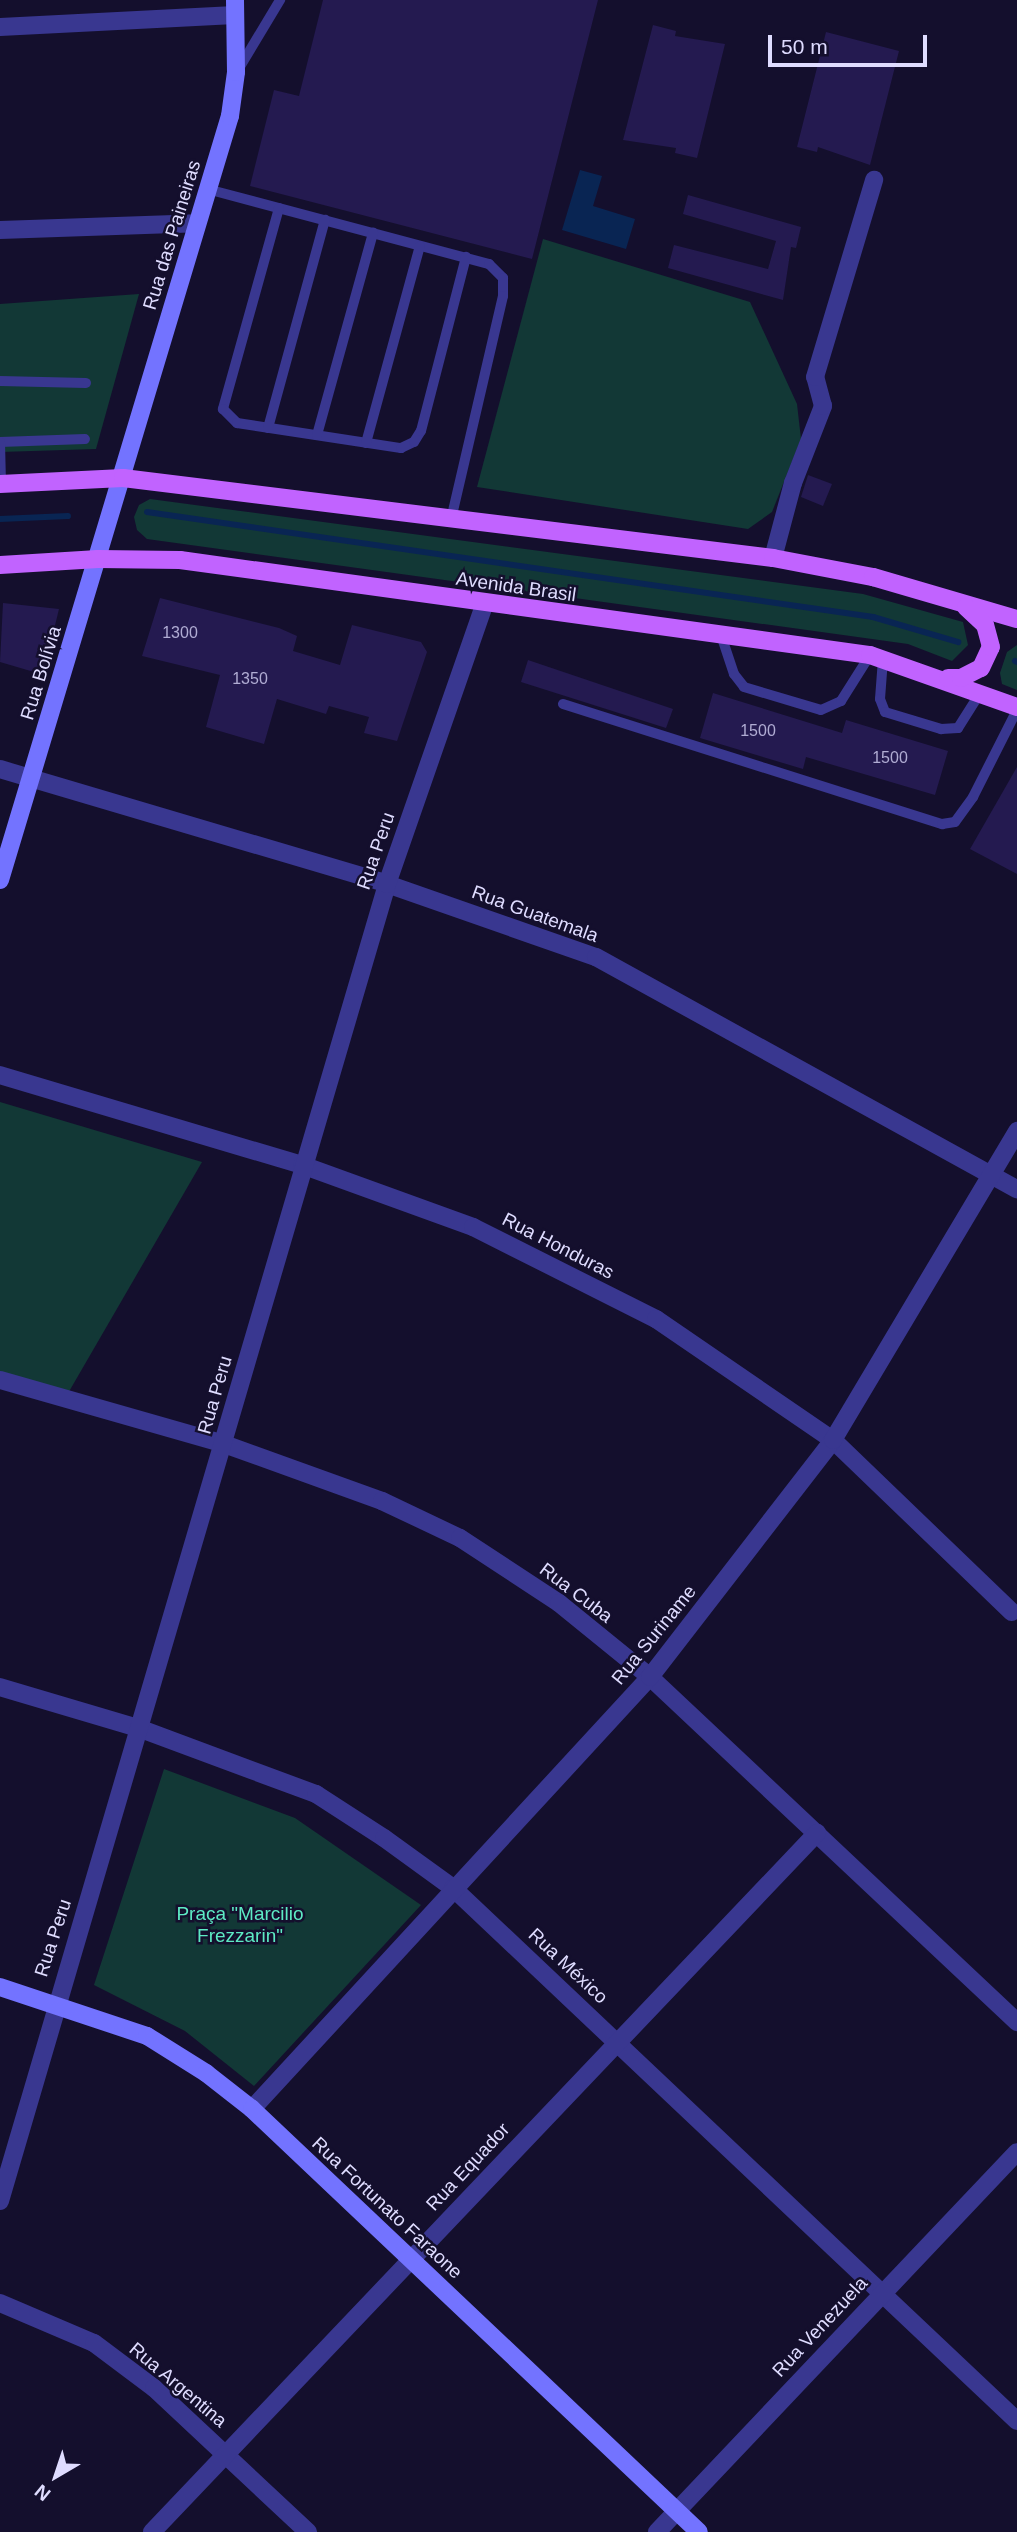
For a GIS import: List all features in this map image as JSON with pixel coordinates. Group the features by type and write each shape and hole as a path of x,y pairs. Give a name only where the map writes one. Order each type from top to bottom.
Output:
{"main road":[{"name":"Rua das Paineiras","path":"123,478 230,116 236,72 235,7"},
{"path":"1,484 123,478 773,558 873,578 1017,619"},
{"name":"Rua Bolívia","path":"0,880 123,478"},
{"name":"Avenida Brasil","path":"0,565 98,559 180,560 484,605 877,657 931,673 1017,709"},
{"path":"931,673 961,678 981,668 988,658 991,647 985,625 959,602"},
{"name":"Rua Fortunato Faraone","path":"0,1987 55,2002 147,2036 206,2073 252,2109 699,2532"}],"street":[{"path":"0,27 235,7"},
{"path":"773,558 793,484 823,406 815,377 874,180"},
{"path":"0,230 197,223"},
{"name":"Rua Peru","path":"0,2202 55,2002 141,1729 302,1165 387,884 484,605"},
{"name":"Rua Guatemala","path":"0,769 387,884 596,957 1017,1189"},
{"name":"Rua Honduras","path":"0,1075 302,1165 473,1227 656,1319 833,1440 1012,1612"},
{"name":"Rua Suriname","path":"252,2109 650,1677 833,1440 1017,1131"},
{"name":"Rua Cuba","path":"0,1380 223,1444 382,1501 460,1538 559,1603 650,1677 1017,2022"},
{"name":"Rua México","path":"0,1687 141,1729 316,1794 453,1888 617,2040 1017,2421"},
{"name":"Rua Equador","path":"152,2532 617,2040 817,1833"},
{"name":"Rua Venezuela","path":"657,2532 881,2292 1017,2152"},
{"name":"Rua Argentina","path":"0,2303 94,2343 154,2388 308,2532"}],"lane":[{"path":"236,72 280,0"},
{"path":"207,189 466,257 489,264 503,278 503,296 451,519"},
{"path":"279,208 223,409 237,423 401,448 414,442 421,431 466,257"},
{"path":"268,428 325,220"},
{"path":"317,435 373,233"},
{"path":"366,443 420,246"},
{"path":"0,381 86,383"},
{"path":"1,484 0,442 85,439"},
{"path":"721,635 744,687 821,710 841,702 877,657"},
{"path":"877,657 880,699 885,712 941,729 958,728 980,693"},
{"path":"563,704 942,824 955,822 973,797 1017,709"}],"green space":[{"path":"543,239 750,302 797,404 801,439 772,512 748,529 477,487"},
{"path":"139,294 96,449 0,452 0,304"},
{"path":"150,499 863,594 963,622 968,645 952,661 908,644 147,539 137,530 134,517 139,505"},
{"path":"1017,645 1017,690 1002,684 1000,673 1007,652"},
{"path":"0,1102 202,1162 67,1395 0,1376"},
{"name":"Praça \"Marcilio Frezzarin\"","path":"164,1769 295,1818 421,1905 254,2086 185,2031 94,1985"}],"water":[{"path":"580,170 602,176 593,206 635,219 626,249 562,230"}],"building":[{"path":"323,0 598,0 532,259 250,186 274,90 299,96"},
{"path":"653,25 676,31 675,36 725,44 697,158 675,153 676,148 623,140"},
{"path":"826,32 899,51 870,165 818,147 817,152 797,147"},
{"path":"688,195 801,227 796,248 791,247 783,300 668,268 674,245 768,269 776,241 683,214"},
{"path":"808,475 832,484 823,506 801,497"},
{"path":"160,598 279,628 297,636 293,651 340,665 352,625 421,642 427,652 397,741 364,733 369,717 329,706 326,714 277,699 264,744 206,727 220,675 142,656"},
{"path":"3,603 59,609 48,654 34,672 0,662"},
{"path":"528,660 673,709 666,728 521,682"},
{"path":"713,693 842,733 846,720 948,751 935,795 806,757 803,769 700,738"},
{"path":"1017,767 1017,874 970,849"}],"waterway":[{"path":"147,512 873,617 958,642"},
{"path":"0,519 68,516"}]}
